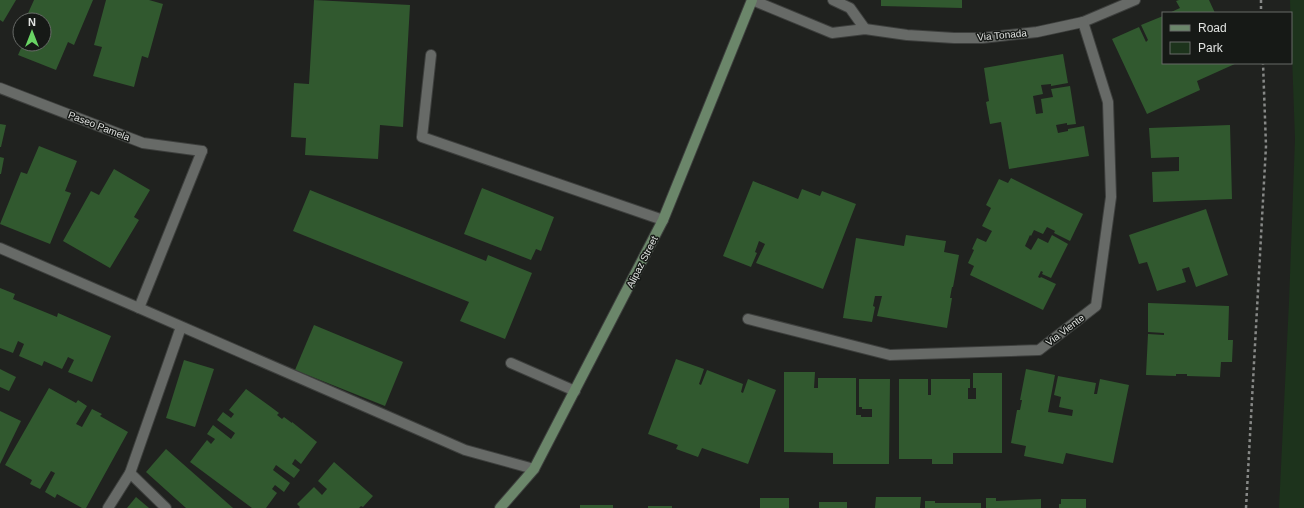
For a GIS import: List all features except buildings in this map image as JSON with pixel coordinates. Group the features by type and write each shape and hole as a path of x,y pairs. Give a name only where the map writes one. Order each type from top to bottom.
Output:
{"main road":[{"name":"Alipaz Street","path":"500,508 534,469 663,220 752,0"}],"street":[{"name":"Via Tonada","path":"752,0 832,33 865,29 907,35 982,38 1037,32 1083,22 1135,0"},
{"path":"833,0 852,4 865,29"},
{"name":"Via Viente","path":"748,319 890,355 1039,350 1096,306 1111,197 1108,102 1083,22"},
{"path":"431,55 422,137 663,220"},
{"name":"Paseo Pamela","path":"0,88 143,143 202,151 139,308"},
{"path":"0,248 465,450 534,469"},
{"path":"108,508 130,474 182,327"},
{"path":"510,363 575,390"},
{"path":"130,474 166,508"}],"path":[{"path":"1261,0 1261,12"},
{"path":"1246,508 1266,146 1263,64"}],"green space":[{"path":"1290,0 1304,0 1304,508 1279,508 1295,139 1292,12 1290,12"}]}
